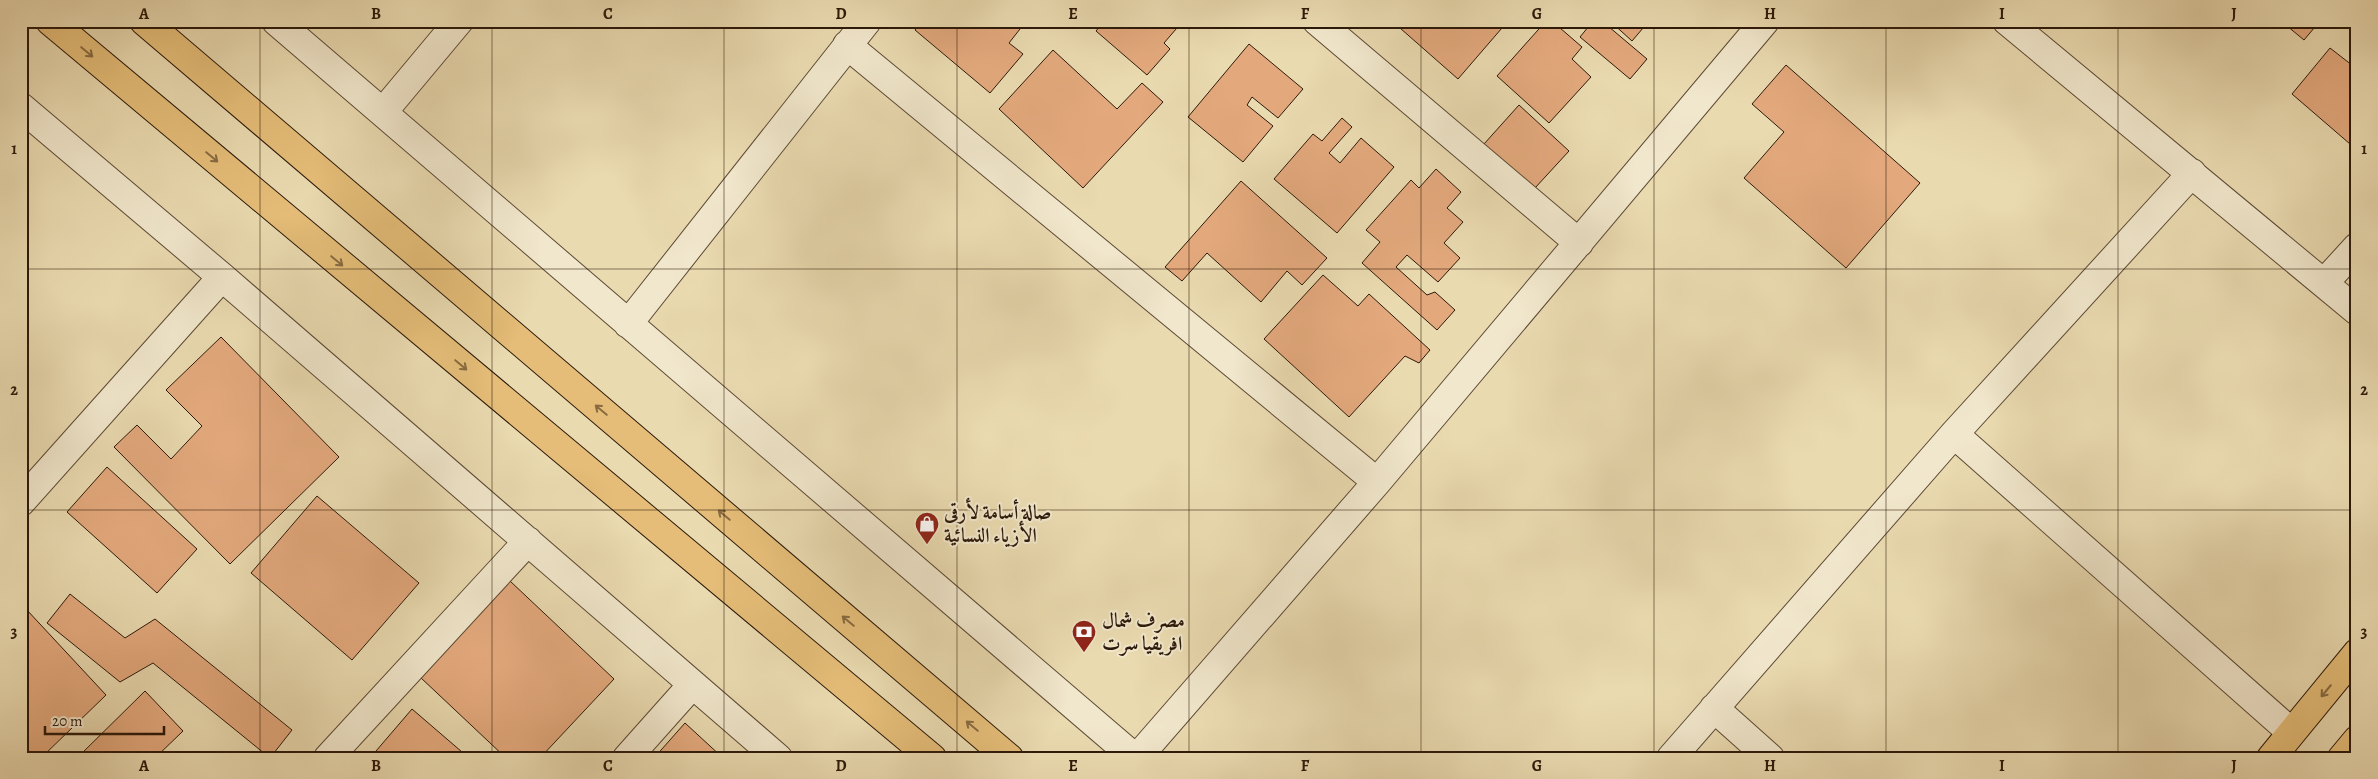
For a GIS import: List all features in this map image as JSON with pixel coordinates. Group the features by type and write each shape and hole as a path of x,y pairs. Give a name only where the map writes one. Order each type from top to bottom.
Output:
{"main road":[{"path":"50,21 932,758"},
{"path":"144,21 1009,758"},
{"path":"2271,758 2357,653"},
{"path":"2342,758 2357,740"}],"street":[{"path":"276,21 1136,758 1377,482 1765,21"},
{"path":"383,112 459,21"},
{"path":"628,324 867,21"},
{"path":"2006,21 2357,311"},
{"path":"1329,25 1579,243"},
{"path":"847,45 1377,482"},
{"path":"21,107 222,277 778,758"},
{"path":"1671,758 1954,434 2192,173"},
{"path":"2324,283 2357,247"},
{"path":"21,502 222,277"},
{"path":"1954,434 2292,732"},
{"path":"328,758 528,541"},
{"path":"628,758 692,685"},
{"path":"1714,708 1770,758"}],"building":[{"path":"922,21 1010,21 1020,29 1009,43 1023,54 990,93 915,30"},
{"path":"1094,21 1183,21 1164,43 1170,49 1147,75 1096,31 1100,26"},
{"path":"1392,21 1508,21 1458,79"},
{"path":"1546,21 1552,21 1582,47 1572,59 1591,77 1549,123 1497,76"},
{"path":"1593,21 1602,21 1647,59 1630,79 1580,37"},
{"path":"1610,21 1649,21 1632,41"},
{"path":"2281,21 2320,21 2304,40"},
{"path":"1249,44 1303,89 1278,118 1252,97 1247,105 1273,126 1243,162 1188,117"},
{"path":"2330,48 2357,69 2357,150 2292,94"},
{"path":"1053,50 1117,109 1142,83 1163,102 1083,188 999,109"},
{"path":"1786,65 1920,183 1846,268 1744,178 1784,132 1752,104"},
{"path":"1519,105 1569,151 1535,188 1519,174 1512,181 1506,165 1484,144"},
{"path":"1342,118 1352,127 1329,153 1340,163 1361,138 1394,167 1337,233 1274,179 1313,134 1322,141"},
{"path":"1436,169 1461,192 1447,208 1463,222 1444,243 1460,258 1438,282 1407,255 1396,267 1427,295 1435,292 1455,310 1437,330 1362,263 1380,242 1366,230 1411,180 1419,188"},
{"path":"1241,181 1327,258 1302,285 1287,271 1261,302 1207,253 1182,281 1165,267"},
{"path":"1323,275 1358,306 1369,294 1430,350 1419,363 1405,356 1349,417 1264,339"},
{"path":"221,337 339,457 230,564 114,447 137,425 171,459 202,426 166,390"},
{"path":"107,467 197,549 157,593 67,512"},
{"path":"317,496 419,583 352,660 251,573"},
{"path":"510,581 614,679 540,758 506,758 420,677"},
{"path":"70,594 125,638 155,619 292,730 270,758 153,663 120,682 47,623"},
{"path":"26,609 106,695 41,758 21,758 21,614"},
{"path":"145,691 183,731 155,758 77,758"},
{"path":"412,709 469,758 370,758"},
{"path":"685,723 723,758 654,758"}],"place":[{"name":"صالة أسامة لأرقى الأزياء النسائية","path":"927,545"},
{"name":"مصرف شمال افريقيا سرت","path":"1084,653"}]}
